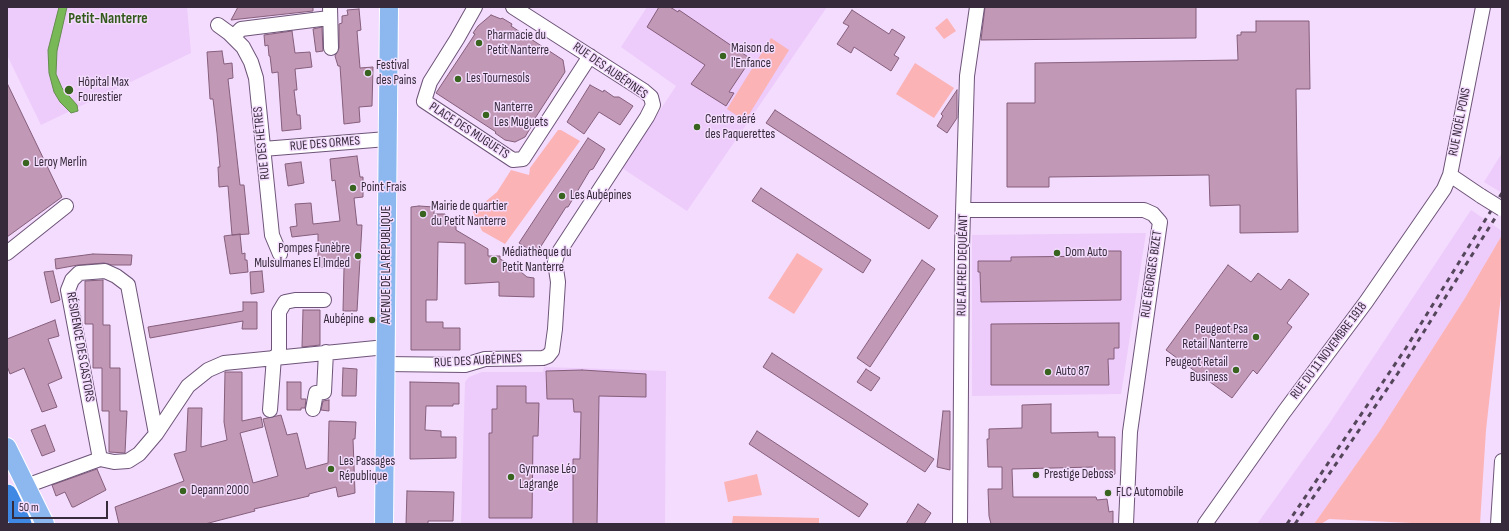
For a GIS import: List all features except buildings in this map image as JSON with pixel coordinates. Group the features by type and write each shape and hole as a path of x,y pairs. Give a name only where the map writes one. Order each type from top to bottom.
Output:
{"highway":[{"path":"7,495 21,524"}],"main road":[{"name":"AVENUE DE LA RÉPUBLIQUE","path":"384,524 389,7"},
{"path":"7,446 44,524"}],"street":[{"name":"PLACE DES MUGUETS","path":"475,7 430,82 424,101 513,160 523,159 596,60"},
{"name":"RUE DES AUBÉPINES","path":"386,355 465,365 485,359 543,358 552,351 556,321 558,282 555,262 557,255 647,117 652,105 651,97 644,91 513,7"},
{"name":"RUE ALFRED DEQUÉANT","path":"960,524 967,76 977,7"},
{"name":"RUE NOËL PONS","path":"1450,175 1483,7"},
{"path":"233,37 241,29 329,12 331,48"},
{"name":"RUE DES HÊTRES","path":"218,25 243,47 251,62 256,78 272,235 280,254"},
{"name":"RUE DES ORMES","path":"263,150 388,139"},
{"path":"1450,175 1502,209"},
{"name":"RUE DU 11 NOVEMBRE 1918","path":"1205,524 1284,412 1370,296 1444,189 1450,175"},
{"path":"7,253 66,206"},
{"name":"RUE GEORGES BIZET","path":"964,210 1144,210 1153,214 1160,222 1130,432 1126,524"},
{"name":"RÉSIDENCE DES CASTORS","path":"100,459 68,290 72,280 79,273 106,271 122,279 128,285 156,434"},
{"path":"270,410 279,312 285,302 295,300 324,300"},
{"path":"26,486 100,459 114,462 128,462 139,454 156,434 188,386 208,370 224,363 326,352 386,355"},
{"path":"314,409 316,393 324,392 326,352"},
{"path":"1498,524 1502,461"}],"shaded area":[{"name":"Hôpital Max Fourestier","path":"7,7 187,7 191,53 41,125 7,55"},
{"path":"59,7 67,7 57,51 56,74 62,88 77,105 78,111 71,113 60,102 54,92 49,73 48,50"},
{"name":"Centre aéré des Paquerettes","path":"647,7 827,7 687,211 622,168 676,86 621,47"},
{"path":"947,18 956,31 944,39 935,28"},
{"path":"771,38 789,50 745,121 727,109"},
{"path":"915,63 954,88 934,118 896,94"},
{"path":"558,130 561,130 580,141 505,244 482,231 473,212 497,192 511,170 529,175 530,168"},
{"path":"1502,153 1502,193 1484,182"},
{"path":"1471,210 1502,231 1502,235 1465,298 1379,432 1314,524 1257,524 1329,424"},
{"path":"1146,233 1121,394 972,396 972,235"},
{"path":"1502,235 1502,286 1486,430 1480,524 1432,524 1329,519 1321,524 1314,524 1379,432 1465,298"},
{"path":"797,253 823,269 794,314 768,298"},
{"path":"544,367 666,371 665,524 461,524 465,382 469,377 482,372 543,372"},
{"path":"757,474 762,495 728,502 724,482"},
{"path":"733,516 819,518 819,524 732,524"}],"railway":[{"path":"1287,524 1406,348 1502,193"},
{"path":"1295,524 1398,373 1502,207"}],"place":[{"name":"Pharmacie du Petit Nanterre","path":"479,43"},
{"name":"Maison de l'Enfance","path":"723,56"},
{"name":"Festival des Pains","path":"368,73"},
{"name":"Les Tournesols","path":"458,79"},
{"name":"Hôpital Max Fourestier","path":"69,90"},
{"name":"Nanterre Les Muguets","path":"486,115"},
{"name":"Centre aéré des Paquerettes","path":"697,127"},
{"name":"Leroy Merlin","path":"26,163"},
{"name":"Point Frais","path":"353,188"},
{"name":"Les Aubépines","path":"562,196"},
{"name":"Mairie de quartier du Petit Nanterre","path":"423,214"},
{"name":"Dom Auto","path":"1057,253"},
{"name":"Pompes Funèbre Mulsulmanes El Imded","path":"358,256"},
{"name":"Médiathèque du Petit Nanterre","path":"494,260"},
{"name":"Aubépine","path":"372,320"},
{"name":"Peugeot Psa Retail Nanterre","path":"1256,337"},
{"name":"Peugeot Retail Business","path":"1236,370"},
{"name":"Auto 87","path":"1048,372"},
{"name":"Les Passages République","path":"331,469"},
{"name":"Prestige Deboss","path":"1036,475"},
{"name":"Gymnase Léo Lagrange","path":"511,477"},
{"name":"Depann 2000","path":"183,491"},
{"name":"FLC Automobile","path":"1108,493"}],"district":[{"name":"Petit-Nanterre","path":"108,19"}]}
